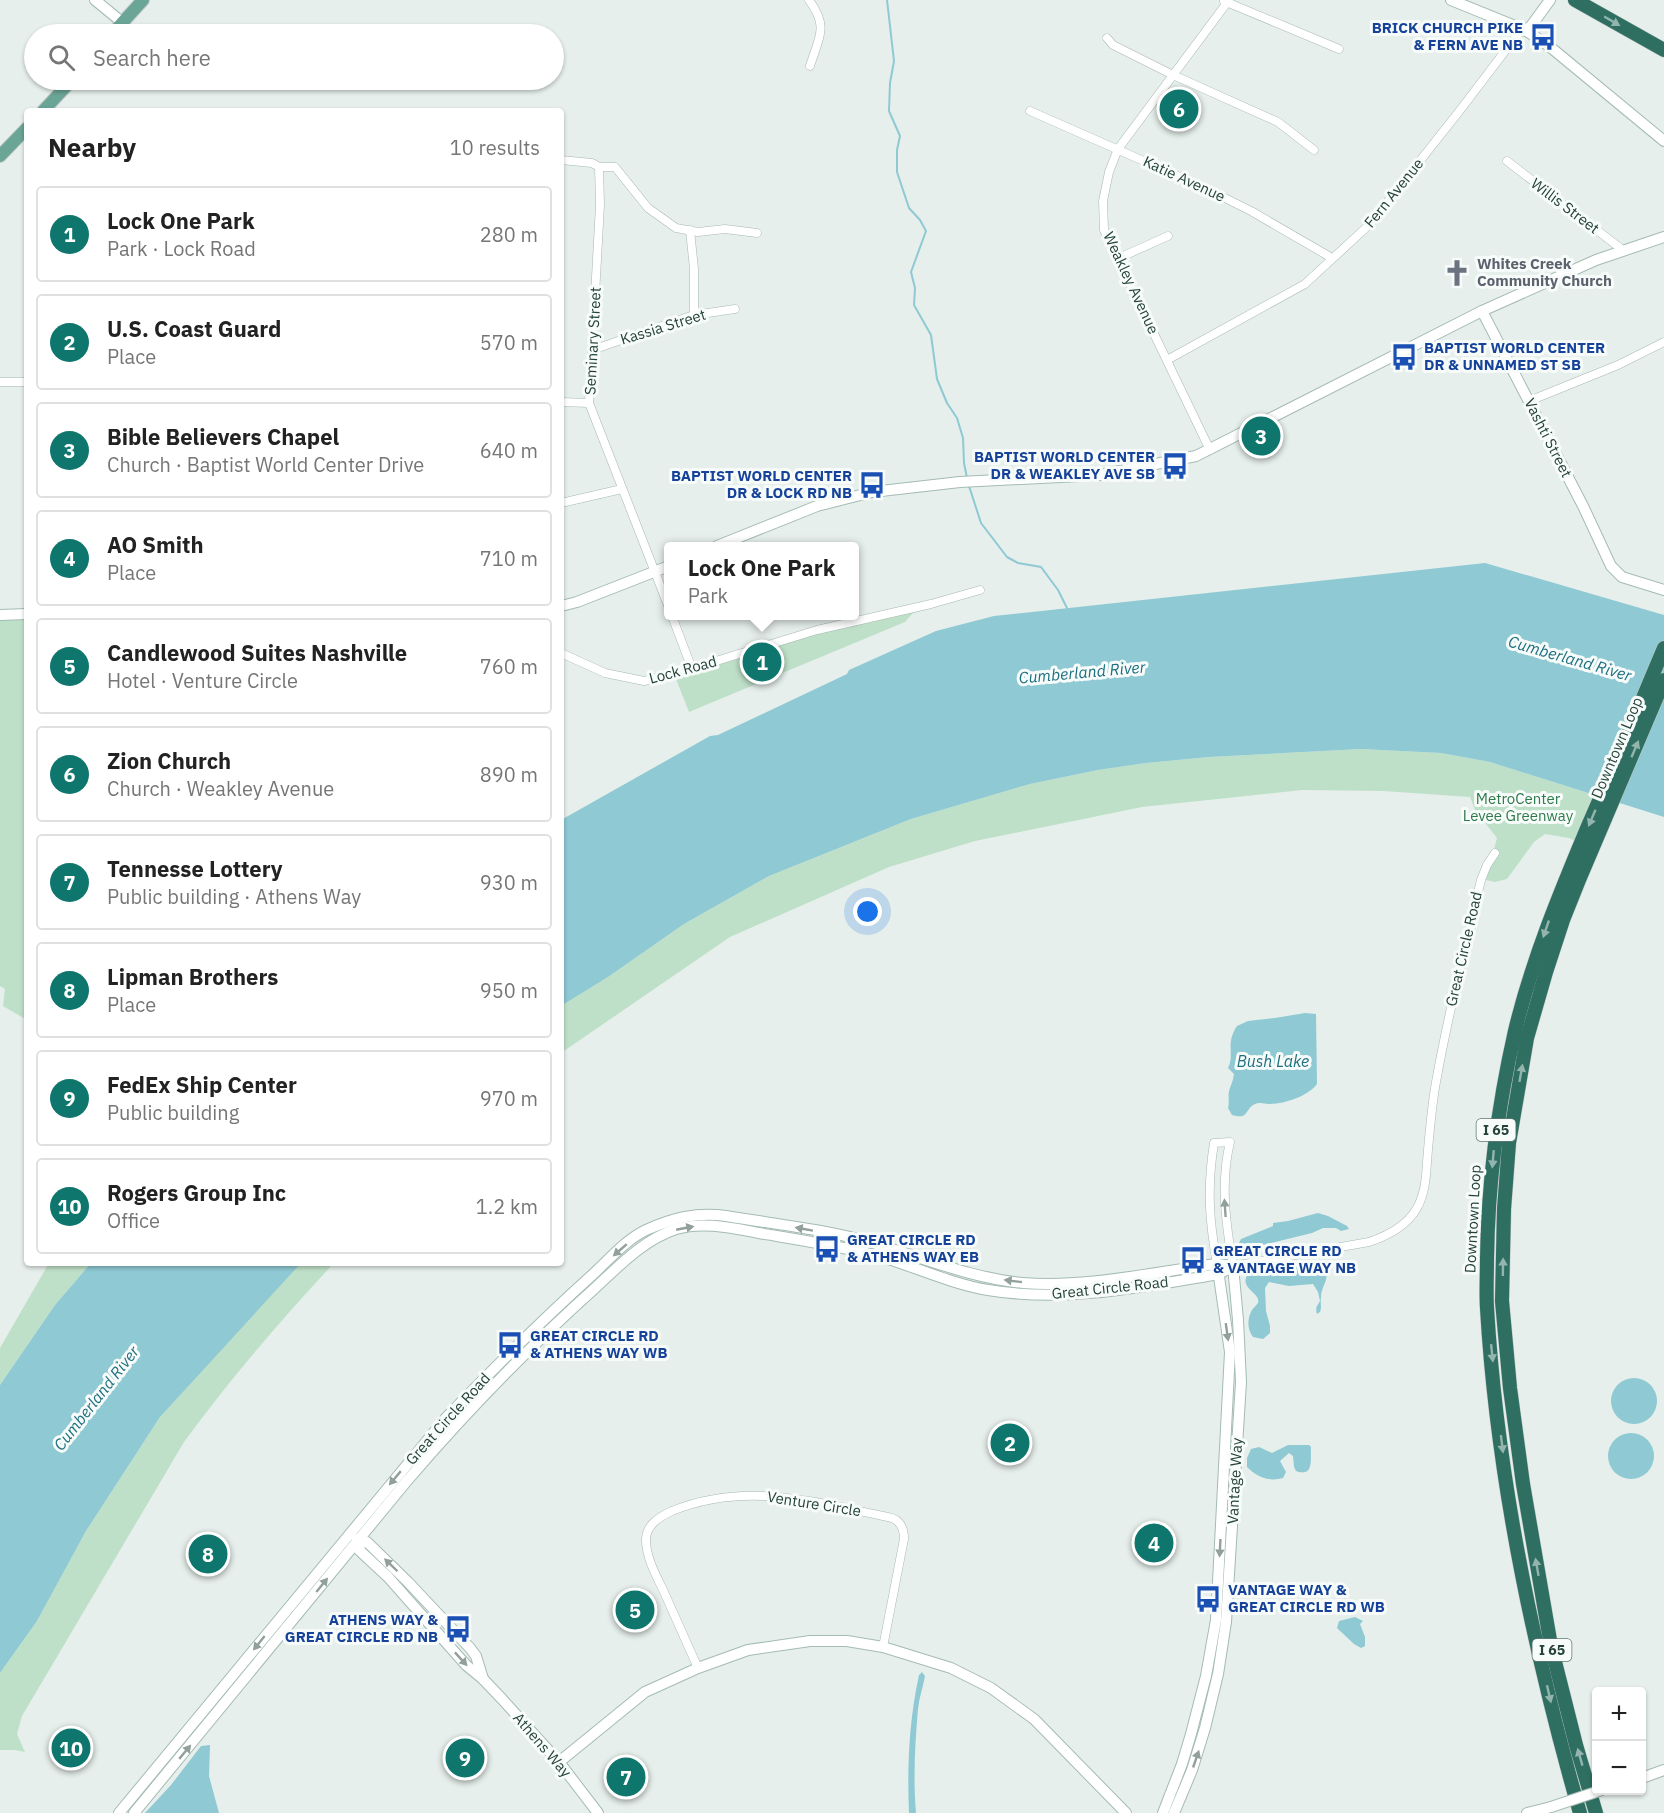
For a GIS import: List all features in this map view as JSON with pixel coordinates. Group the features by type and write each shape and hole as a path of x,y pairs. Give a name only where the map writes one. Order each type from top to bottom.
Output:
{"highway":[{"path":"1575,0 1664,50"},
{"path":"1649,42 1664,57"},
{"name":"Downtown Loop","path":"1596,1813 1551,1646 1523,1484 1510,1388 1502,1301 1504,1209 1509,1143 1527,1038 1574,877 1664,648"},
{"name":"Downtown Loop","path":"1580,1813 1538,1650 1508,1493 1487,1306 1488,1212 1494,1140 1518,1020 1533,968 1550,917 1574,877 1664,680"}],"main road":[{"path":"123,22 142,0"},
{"path":"48,108 63,90"},
{"path":"0,156 24,133"}],"street":[{"path":"95,0 123,22"},
{"path":"809,0 819,13 822,27 810,66"},
{"path":"1451,0 1525,30 1549,46 1664,141"},
{"path":"1226,1 1339,49"},
{"name":"Weakley Avenue","path":"1210,450 1104,230 1103,201 1109,172 1118,149 1226,1"},
{"name":"Fern Avenue","path":"1167,360 1305,284 1370,224 1518,34 1531,26 1548,2"},
{"path":"1107,38 1113,45 1173,75 1278,122 1314,150"},
{"name":"Katie Avenue","path":"1030,111 1205,188 1251,211 1332,258"},
{"path":"564,160 615,167 648,208 676,228 698,232 724,229 757,233"},
{"name":"Willis Street","path":"1507,161 1624,251"},
{"name":"Seminary Street","path":"600,166 600,205 589,403 664,595"},
{"path":"690,230 694,268 694,315"},
{"path":"1119,258 1168,236"},
{"path":"727,542 818,506 872,492 923,486 1100,475 1196,456 1482,312 1592,262 1664,237"},
{"name":"Kassia Street","path":"592,350 694,315 735,309"},
{"name":"Vashti Street","path":"1482,312 1583,506 1611,566 1622,577 1664,590"},
{"path":"1529,401 1618,365 1664,342"},
{"path":"0,382 24,382"},
{"path":"564,402 589,403"},
{"path":"564,501 622,489"},
{"path":"564,605 664,568"},
{"name":"Lock Road","path":"564,654 605,673 644,681 692,669 817,630 980,590"},
{"path":"0,615 24,614"},
{"path":"674,620 692,669"},
{"name":"Great Circle Road","path":"121,1810 452,1429 540,1338 632,1254 656,1238 678,1229 698,1226 718,1227 829,1245 883,1257 968,1286 1050,1296 1082,1294 1369,1242 1382,1238 1395,1230 1416,1210 1426,1181 1432,1111 1451,1003 1480,880 1486,866 1496,853"},
{"name":"Vantage Way","path":"1230,1142 1224,1204 1233,1266 1241,1382 1225,1634 1205,1728 1192,1770 1168,1810 1206,1676 1216,1620 1230,1352 1210,1225 1208,1186 1214,1143 1230,1142"},
{"name":"Venture Circle","path":"698,1668 656,1573 648,1552 646,1538 648,1529 666,1514 701,1501 731,1496 772,1496 897,1520 903,1530 904,1539 883,1647"},
{"name":"Great Circle Road","path":"134,1813 356,1539"},
{"name":"Athens Way","path":"356,1539 359,1550 393,1583 466,1665 483,1679 559,1762 598,1813"},
{"name":"Athens Way","path":"356,1539 367,1542 423,1597 470,1648 476,1656 483,1679"},
{"path":"393,1583 403,1586 416,1596 423,1597"},
{"path":"559,1762 645,1692 698,1668 748,1650 810,1641 847,1641 883,1647 951,1668 991,1688 1034,1719 1127,1812"},
{"path":"1646,1776 1664,1770"},
{"path":"121,1810 133,1806 148,1788 161,1781"},
{"path":"1527,1813 1592,1794"},
{"path":"1152,1813 1168,1810"}],"green space":[{"path":"931,604 932,608 913,613 905,622 689,712 674,674 817,630"},
{"path":"24,614 24,1018 3,1006 5,989 0,986 0,615"},
{"name":"MetroCenter Levee Greenway","path":"1361,749 1441,753 1490,762 1594,795 1574,840 1545,834 1534,842 1507,879 1495,882 1486,880 1497,838 1475,810 1470,797 1383,791 1302,790 1142,807 975,841 889,867 730,937 564,1051 564,1004 608,977 684,924 769,876 911,819 1030,784 1098,770 1209,757"},
{"path":"47,1266 88,1266 55,1305 0,1385 0,1348"},
{"path":"294,1266 331,1266 256,1350 184,1442 22,1716 17,1734 25,1752 0,1750 0,1673 37,1621 86,1531 160,1417"}],"water":[{"name":"Cumberland River","path":"1485,563 1664,615 1664,817 1490,762 1441,753 1361,749 1209,757 1098,770 1030,784 911,819 769,876 684,924 608,977 564,1004 564,818 710,736 718,735 847,674 849,670 936,631 994,616"},
{"name":"Bush Lake","path":"1305,1013 1316,1014 1317,1084 1308,1092 1289,1101 1275,1104 1257,1103 1242,1116 1232,1115 1228,1108 1229,1091 1234,1074 1228,1068 1233,1032 1237,1026 1248,1021"},
{"path":"1318,1213 1328,1216 1349,1229 1341,1231 1336,1228 1323,1228 1312,1233 1263,1245 1240,1245 1239,1243 1241,1239 1273,1226 1273,1223"},
{"path":"1306,1261 1320,1264 1326,1273 1320,1312 1317,1314 1316,1309 1320,1301 1313,1284 1289,1286 1269,1282 1265,1288 1270,1333 1263,1339 1253,1337 1249,1320 1250,1313 1258,1303 1258,1299 1247,1286 1246,1277 1253,1269 1263,1266 1284,1275"},
{"name":"Cumberland River","path":"88,1266 298,1266 160,1417 86,1531 37,1621 0,1673 0,1385 55,1305"},
{"path":"1634,1378 1643,1379 1650,1385 1656,1392 1656,1410 1650,1417 1643,1423 1634,1424 1625,1423 1618,1417 1612,1410 1611,1401 1612,1392 1618,1385 1625,1379"},
{"path":"1631,1433 1647,1440 1654,1456 1647,1472 1631,1479 1615,1472 1608,1456 1615,1440"},
{"path":"1288,1445 1309,1445 1311,1447 1310,1465 1306,1472 1296,1471 1293,1456 1289,1453 1280,1461 1286,1472 1283,1478 1264,1478 1247,1467 1247,1458 1251,1449 1259,1447 1272,1453"},
{"path":"1355,1617 1363,1621 1360,1624 1365,1637 1365,1646 1361,1648 1337,1628 1339,1621"},
{"path":"922,1672 925,1676 919,1705 915,1748 916,1813 909,1813 908,1778 911,1726 919,1675"},
{"path":"210,1745 209,1776 219,1813 145,1813 171,1785 201,1746"}],"waterway":[{"path":"887,0 894,61 889,111 900,136 897,150 897,172 909,208 926,231 911,272 915,288 914,305 931,335 937,379 947,403 957,418 963,438 967,478"},
{"path":"969,486 981,523 1007,557 1018,563 1041,567 1058,590 1068,610"}],"place":[{"name":"BRICK CHURCH PIKE & FERN AVE NB","path":"1543,37"},
{"name":"Zion Church","path":"1179,109"},
{"name":"Whites Creek Community Church","path":"1457,273"},
{"name":"BAPTIST WORLD CENTER DR & UNNAMED ST SB","path":"1404,357"},
{"name":"Bible Believers Chapel","path":"1261,436"},
{"name":"BAPTIST WORLD CENTER DR & WEAKLEY AVE SB","path":"1175,466"},
{"name":"BAPTIST WORLD CENTER DR & LOCK RD NB","path":"872,485"},
{"name":"Lock One Park","path":"762,662"},
{"name":"GREAT CIRCLE RD & ATHENS WAY EB","path":"827,1249"},
{"name":"GREAT CIRCLE RD & VANTAGE WAY NB","path":"1193,1260"},
{"name":"GREAT CIRCLE RD & ATHENS WAY WB","path":"510,1345"},
{"name":"U.S. Coast Guard","path":"1010,1443"},
{"name":"AO Smith","path":"1154,1543"},
{"name":"Lipman Brothers","path":"208,1554"},
{"name":"VANTAGE WAY & GREAT CIRCLE RD WB","path":"1208,1599"},
{"name":"Candlewood Suites Nashville","path":"635,1610"},
{"name":"ATHENS WAY & GREAT CIRCLE RD NB","path":"458,1629"},
{"name":"Rogers Group Inc","path":"71,1748"},
{"name":"FedEx Ship Center","path":"465,1758"},
{"name":"Tennesse Lottery","path":"626,1777"}]}
